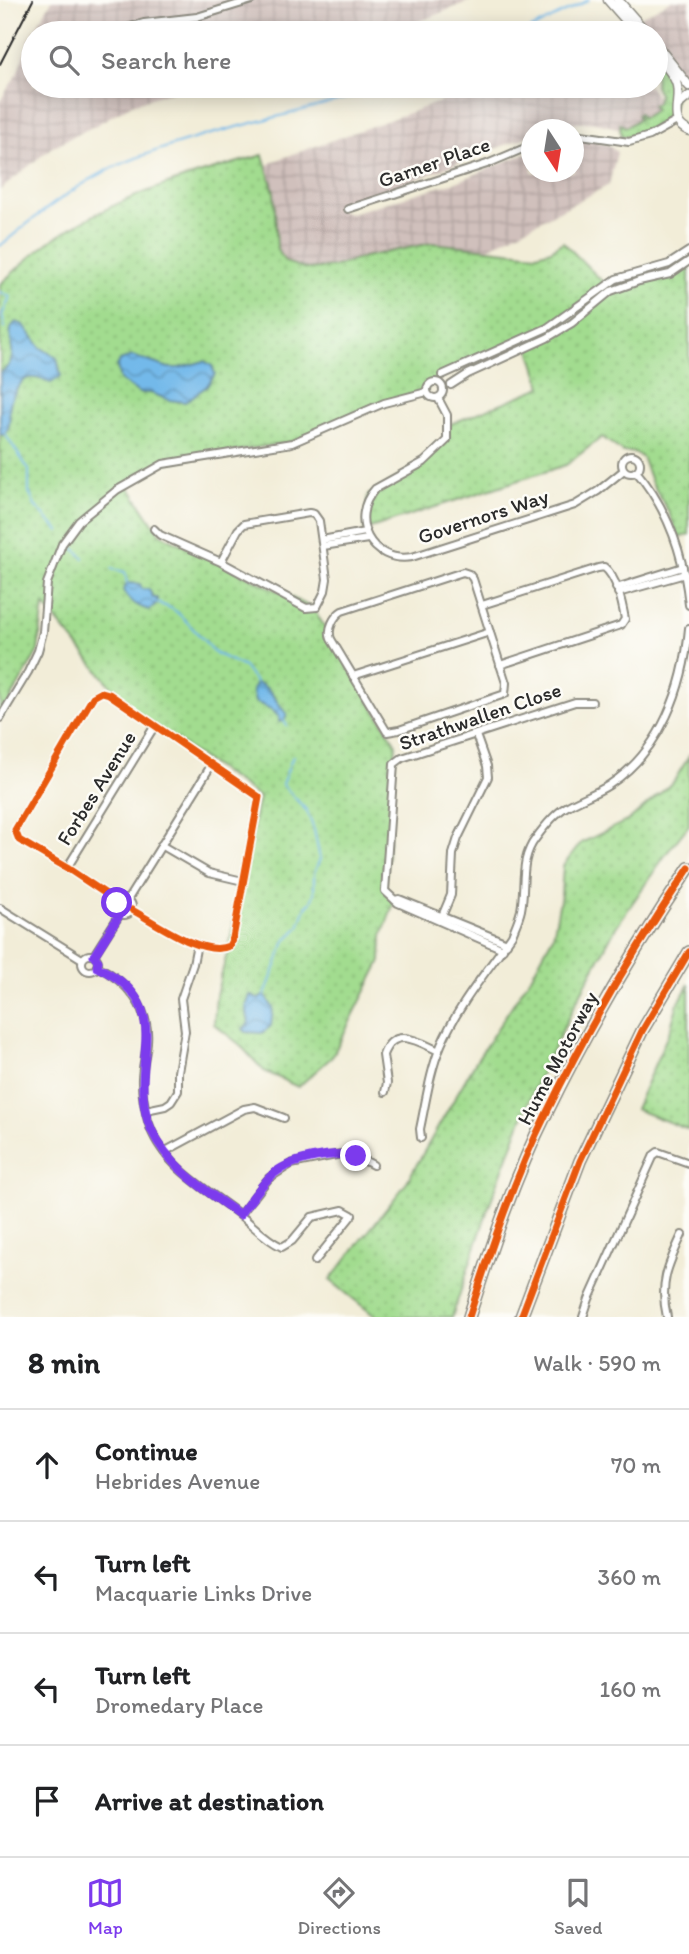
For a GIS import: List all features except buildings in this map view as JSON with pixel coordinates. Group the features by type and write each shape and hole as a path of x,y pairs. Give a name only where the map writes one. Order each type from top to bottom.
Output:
{"highway":[{"name":"Hume Motorway","path":"469,1317 515,1186 546,1114 618,981 689,868"},
{"path":"521,1317 580,1161 642,1031 689,952"}],"main road":[{"path":"608,0 632,21"},
{"path":"618,0 632,21"},
{"path":"668,58 689,86"},
{"path":"676,68 689,80"},
{"path":"668,71 676,82 677,121 689,131"},
{"path":"676,108 689,96"}],"street":[{"path":"162,21 197,17 252,0"},
{"path":"584,136 629,142 650,136 677,121"},
{"name":"Garner Place","path":"348,209 487,164 521,149"},
{"path":"442,375 547,328 615,279 668,264 689,251"},
{"path":"451,384 559,332 611,291 670,274 689,261"},
{"path":"426,392 430,383 438,383 443,391 438,398"},
{"path":"426,392 431,397 438,398"},
{"path":"0,718 38,651 43,632 47,583 62,544 79,521 117,490 163,464 292,443 384,403 426,392"},
{"path":"322,543 366,535 363,509 375,489 424,462 447,440 447,415 438,398"},
{"path":"631,455 639,461 636,471 629,473 624,470 623,459 631,455"},
{"name":"Governors Way","path":"366,535 374,547 388,555 412,557 575,505 624,470"},
{"path":"636,471 673,531 684,570 689,605"},
{"path":"154,529 160,535 221,562 306,608 320,603 327,584 317,516 309,513 249,522 238,530 221,562"},
{"path":"482,605 598,568 608,569 617,591 625,619 621,625 500,665"},
{"path":"617,591 684,570"},
{"path":"463,572 473,577 490,632 507,687 503,696 393,732 384,729 329,635 339,612 463,572"},
{"path":"421,1138 428,1090 439,1051 451,1025 505,946 521,909 523,872 528,850 557,813 615,781 650,747 667,718 687,646 689,628"},
{"path":"353,676 490,632"},
{"path":"118,902 19,840 15,830 97,693 109,694 259,797 230,944 226,948 181,939 132,910"},
{"name":"Strathwallen Close","path":"441,919 399,899 395,900 388,895 385,886 394,764 402,758 575,702 592,702"},
{"name":"Forbes Avenue","path":"67,868 154,727"},
{"path":"476,735 488,777 458,838 453,854 451,895 441,919 505,946"},
{"path":"128,900 212,764"},
{"path":"161,845 209,873 243,881"},
{"path":"122,899 128,900 132,904 132,910 126,915 120,914 116,909 118,902 122,899"},
{"path":"0,908 82,959"},
{"path":"94,956 120,914"},
{"path":"146,1110 165,1106 178,1091 178,1072 185,1031 181,999 197,944"},
{"path":"89,954 94,956 98,961 97,967 86,970 82,959 89,954"},
{"path":"97,967 127,988 141,1007 148,1032 141,1082 146,1110 152,1132 164,1152 183,1173 240,1215 269,1241 282,1247 292,1241 312,1217 343,1210 352,1215 315,1261"},
{"path":"385,1092 387,1083 383,1055 393,1041 400,1037 410,1038 439,1051"},
{"path":"164,1152 244,1109 256,1107 284,1118"},
{"path":"583,1317 654,1154 663,1153 689,1163"},
{"path":"240,1215 269,1178 291,1164 341,1154 356,1156 373,1165"},
{"path":"667,1317 663,1297 664,1280 682,1235"}],"shaded area":[{"path":"52,0 472,0 420,21 40,21"},
{"path":"672,0 689,0 689,86 668,59 668,21 635,20"},
{"path":"21,62 21,98 151,98 132,104 52,147 0,190 0,101"},
{"path":"450,98 658,98 668,112 626,130 584,122 584,119 521,119 521,139 342,204 340,209 344,213 351,213 459,181 521,155 521,182 584,182 584,139 608,145 617,152 609,185 488,248 432,244 361,258 332,267 307,269 285,262 277,248 274,192 266,166"}],"green space":[{"path":"668,75 675,95 668,114 652,128 621,137 620,124 626,127 639,119 639,113 642,118 655,110 652,105 657,103 658,98 668,98"},
{"path":"263,155 274,192 277,248 285,262 307,269 332,267 364,257 432,243 537,254 551,250 563,242 606,285 543,330 454,368 428,385 427,391 400,397 291,442 164,463 127,484 160,534 313,608 396,744 385,890 395,899 382,936 381,961 332,1057 298,1087 264,1071 239,1044 214,1024 216,995 229,946 259,797 130,709 44,605 38,651 0,718 0,284 50,241 107,209 184,179"},
{"path":"689,261 689,535 679,537 642,457 632,452 623,452 602,437 566,465 364,530 368,495 424,462 447,440 448,425 542,387 530,349 572,323 607,294 669,274"},
{"path":"689,756 689,825 616,927 532,1093 490,1203 452,1317 376,1317 330,1280 405,1185 476,1061 532,975 553,936 561,895 563,866 581,843 631,819 674,781"},
{"path":"689,984 689,1130 635,1109 670,1030 677,1006"}],"water":[{"path":"16,322 24,325 40,347 57,358 61,376 51,383 29,378 21,383 10,401 9,425 3,435 0,434 0,373 11,360 10,333"},
{"path":"132,356 169,368 204,361 212,366 215,374 207,386 185,402 169,400 151,393 139,393 120,380 117,366 120,361"},
{"path":"127,583 140,584 142,589 149,589 153,598 157,598 157,603 149,610 134,603 123,590"},
{"path":"256,683 270,691 287,714 284,721 279,722 279,717 271,709 255,702 252,690"},
{"path":"250,995 258,999 265,995 273,1008 271,1026 262,1033 246,1032 243,1029 249,1023 246,1007"}],"waterway":[{"path":"547,21 589,0"},
{"path":"0,246 72,191 119,165 218,132 348,98"},
{"path":"0,292 10,297 2,315 5,328"},
{"path":"5,434 29,470 29,492 35,506 59,531"},
{"path":"72,546 84,558"},
{"path":"112,569 125,572 127,583"},
{"path":"157,603 174,610 213,652 244,667 256,683"},
{"path":"284,721 287,726"},
{"path":"265,995 285,941 299,927 306,907 311,902 314,894 314,873 320,859 307,811 282,784 293,756"}],"railway":[{"path":"22,21 33,0"},
{"path":"0,64 21,23"}],"cycle path":[{"path":"118,902 19,840 15,830 93,697 102,692 109,694 259,797 233,938 229,946 218,948 193,943 132,910"},
{"path":"469,1317 514,1188 547,1112 614,988 689,868"},
{"path":"521,1317 580,1161 642,1031 689,952"}],"route":[{"path":"117,903 120,914 94,956 98,961 97,967 127,988 141,1007 148,1032 141,1082 142,1097 152,1132 175,1165 240,1215 262,1185 281,1168 334,1154 356,1156"}]}
